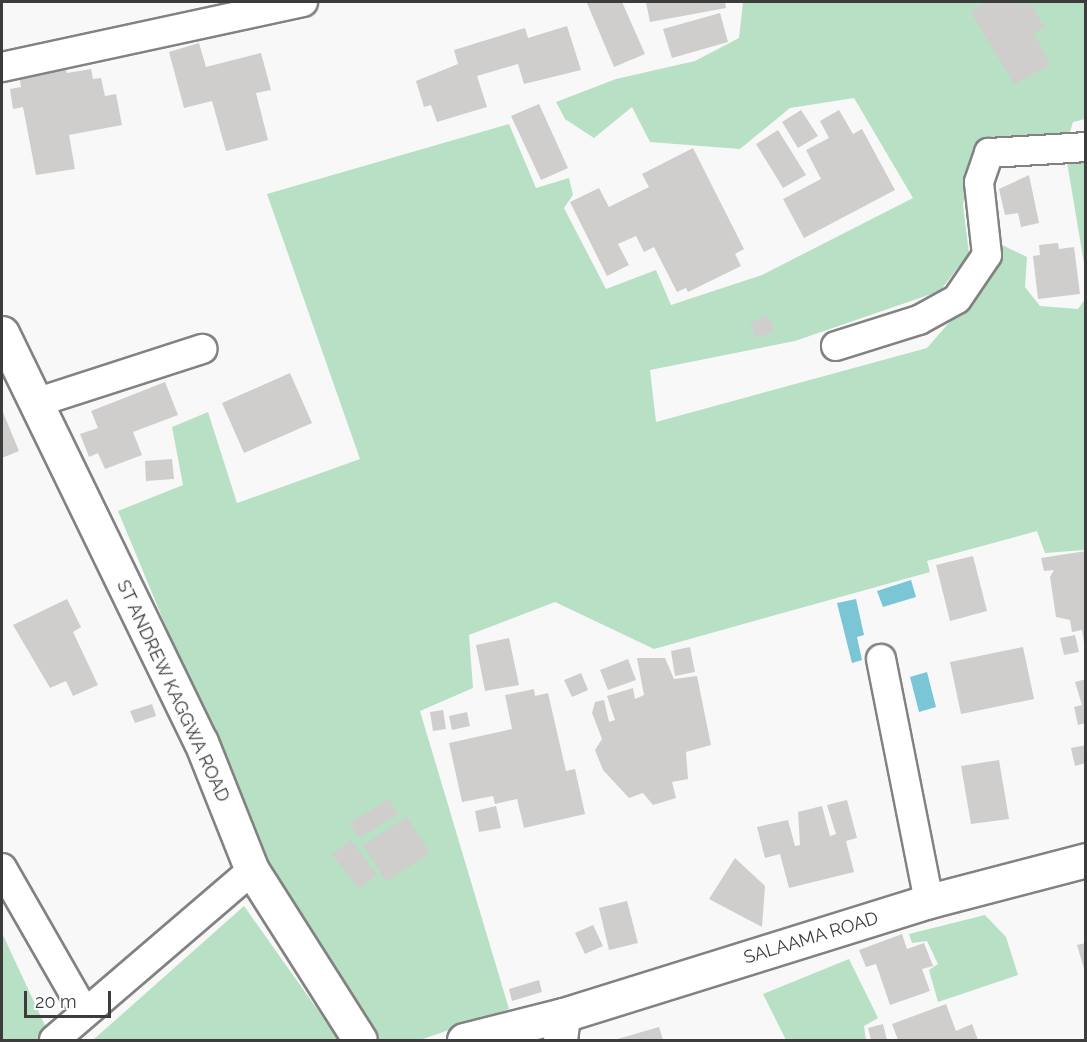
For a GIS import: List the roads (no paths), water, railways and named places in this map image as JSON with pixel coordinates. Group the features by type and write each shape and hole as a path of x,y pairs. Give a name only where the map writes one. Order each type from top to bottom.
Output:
{"street":[{"path":"2,67 303,2"},
{"path":"836,346 919,320 957,299 987,255 979,182 989,153 1086,147"},
{"name":"ST ANDREW KAGGWA ROAD","path":"2,333 201,742 252,870 360,1041"},
{"path":"35,402 202,349"},
{"path":"881,659 929,902"},
{"name":"SALAAMA ROAD","path":"562,1028 929,902 1086,860"},
{"path":"2,868 85,1013"},
{"path":"54,1041 252,870"},
{"path":"464,1041 562,1028"}],"water":[{"path":"911,580 916,597 883,607 877,591"},
{"path":"856,599 864,635 857,637 862,660 852,663 837,603"},
{"path":"927,672 936,707 919,712 910,677"}]}
